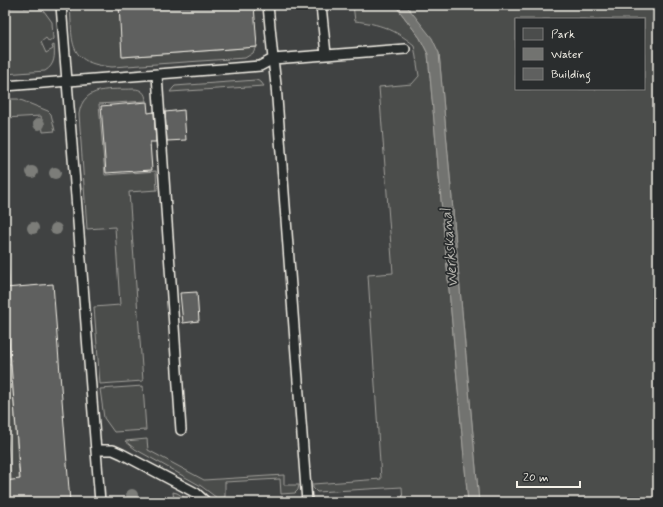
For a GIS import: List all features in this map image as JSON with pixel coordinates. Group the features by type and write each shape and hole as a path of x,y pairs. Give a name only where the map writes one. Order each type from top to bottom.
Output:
{"lane":[{"path":"60,5 100,502"},
{"path":"268,5 276,84 307,502"},
{"path":"321,5 326,55"},
{"path":"5,86 260,66 273,59 405,49"},
{"path":"157,74 181,430"},
{"path":"96,450 113,450 122,454 196,493 206,502"}],"shaded area":[{"path":"5,5 488,5 505,502 5,502"}],"green space":[{"path":"70,5 119,5 123,57 257,47 253,53 245,58 112,67 97,65 86,61 79,55 75,48 72,40"},
{"path":"353,5 395,5 420,38 428,54 468,502 403,502 402,487 317,492 313,488 313,484 381,479 368,275 393,273 379,87 412,84 419,76 414,45 400,35 386,28 355,21"},
{"path":"406,5 658,5 658,502 479,502 439,53"},
{"path":"41,7 52,22 53,39 49,42 46,38 41,42 46,53 53,49 52,46 54,45 54,60 51,66 45,71 5,74 5,8"},
{"path":"256,80 261,82 264,86 170,92 175,86"},
{"path":"134,89 143,92 146,101 99,104 105,175 156,171 157,190 129,192 143,381 100,384 94,307 120,305 115,227 87,229 79,114 86,98 92,94 99,91"},
{"path":"5,99 18,99 48,111 51,114 55,131 43,132 41,116 5,118"},
{"path":"5,220 10,288 5,288"},
{"path":"5,288 10,356 5,357"},
{"path":"5,364 11,364 21,502 13,502 5,406"},
{"path":"143,386 146,430 114,432 104,418 100,389"},
{"path":"147,439 148,450 204,480 284,475 284,485 299,485 298,490 295,493 281,494 280,479 225,482 225,497 217,498 201,486 135,449 125,441"},
{"path":"173,492 177,493 192,502 174,502"}],"water":[{"name":"Werkskanal","path":"395,5 406,5 432,38 439,53 479,502 468,502 428,54 420,38"}],"building":[{"path":"119,5 254,5 257,47 122,57"},
{"path":"147,102 148,113 154,112 156,142 150,142 152,170 106,173 101,106"},
{"path":"184,110 186,140 167,141 165,112"},
{"path":"53,284 70,502 5,502 5,481 20,479 5,288"},
{"path":"197,292 199,321 183,323 180,293"}]}
